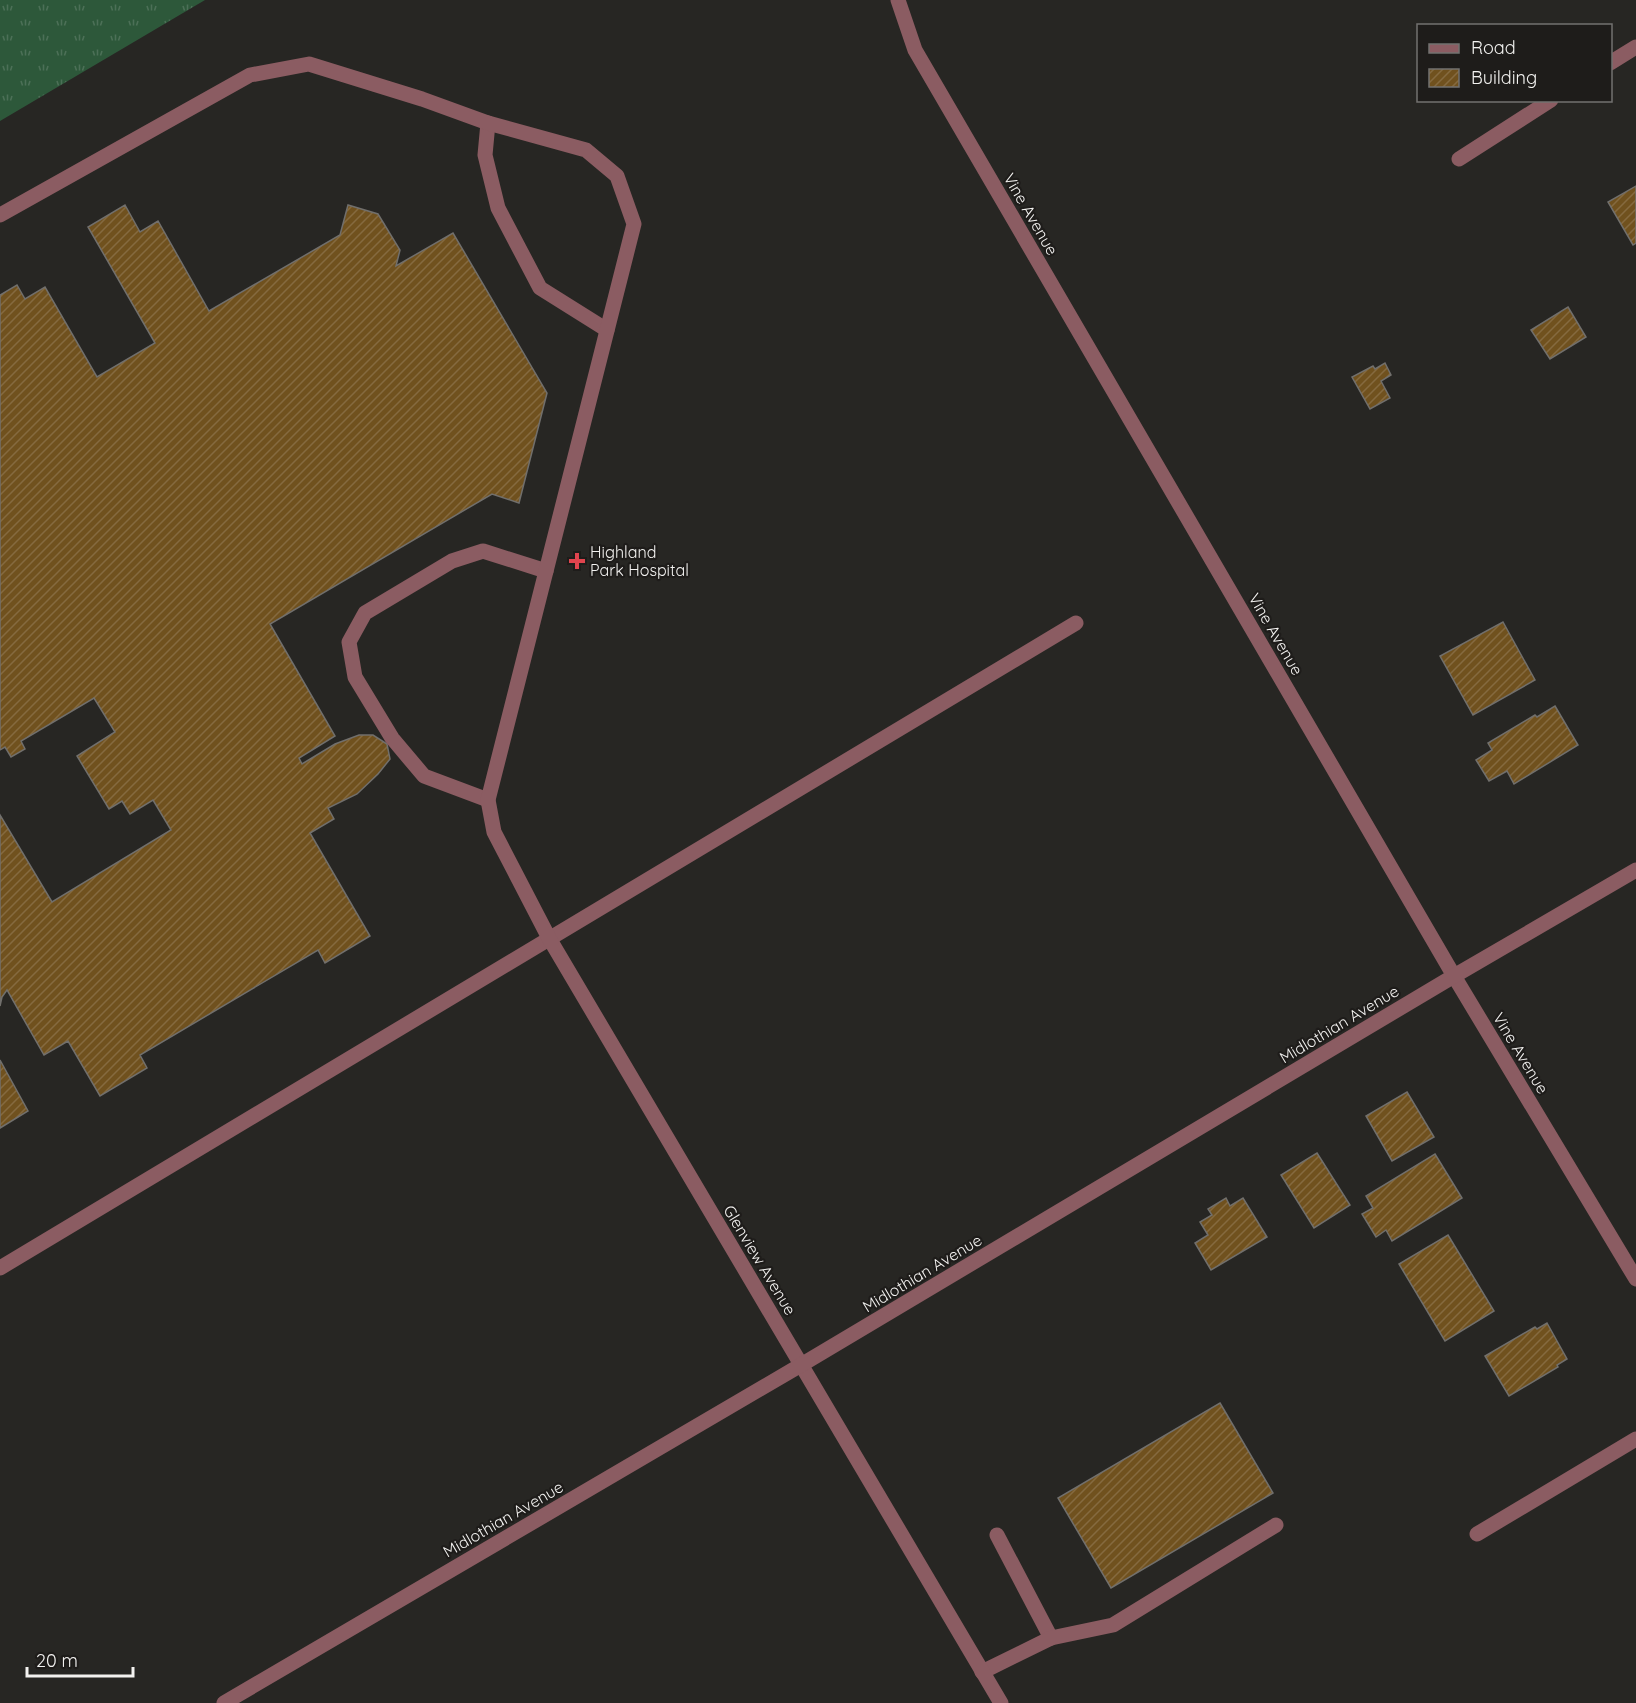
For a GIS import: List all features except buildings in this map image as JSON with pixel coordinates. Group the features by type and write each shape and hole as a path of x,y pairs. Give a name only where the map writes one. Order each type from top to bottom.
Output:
{"street":[{"name":"Vine Avenue","path":"898,0 915,50 1454,976 1636,1280"},
{"path":"1612,62 1636,47"},
{"path":"0,215 250,75 309,64 422,99 488,123 586,150 617,176 634,224 488,800 424,776 392,738 356,677 349,642 365,613 452,561 483,551 546,571"},
{"path":"1459,159 1548,102"},
{"path":"488,123 485,154 498,208 540,288 607,330"},
{"path":"0,1268 1076,623"},
{"name":"Glenview Avenue","path":"488,800 494,832 549,938 1001,1703"},
{"name":"Midlothian Avenue","path":"231,1701 1636,870"},
{"path":"1477,1534 1636,1438"},
{"path":"982,1672 1051,1638 1113,1625 1276,1525"},
{"path":"997,1535 1051,1638"}],"green space":[{"path":"0,0 205,0 0,121"}],"place":[{"name":"Highland Park Hospital","path":"577,561"}]}
